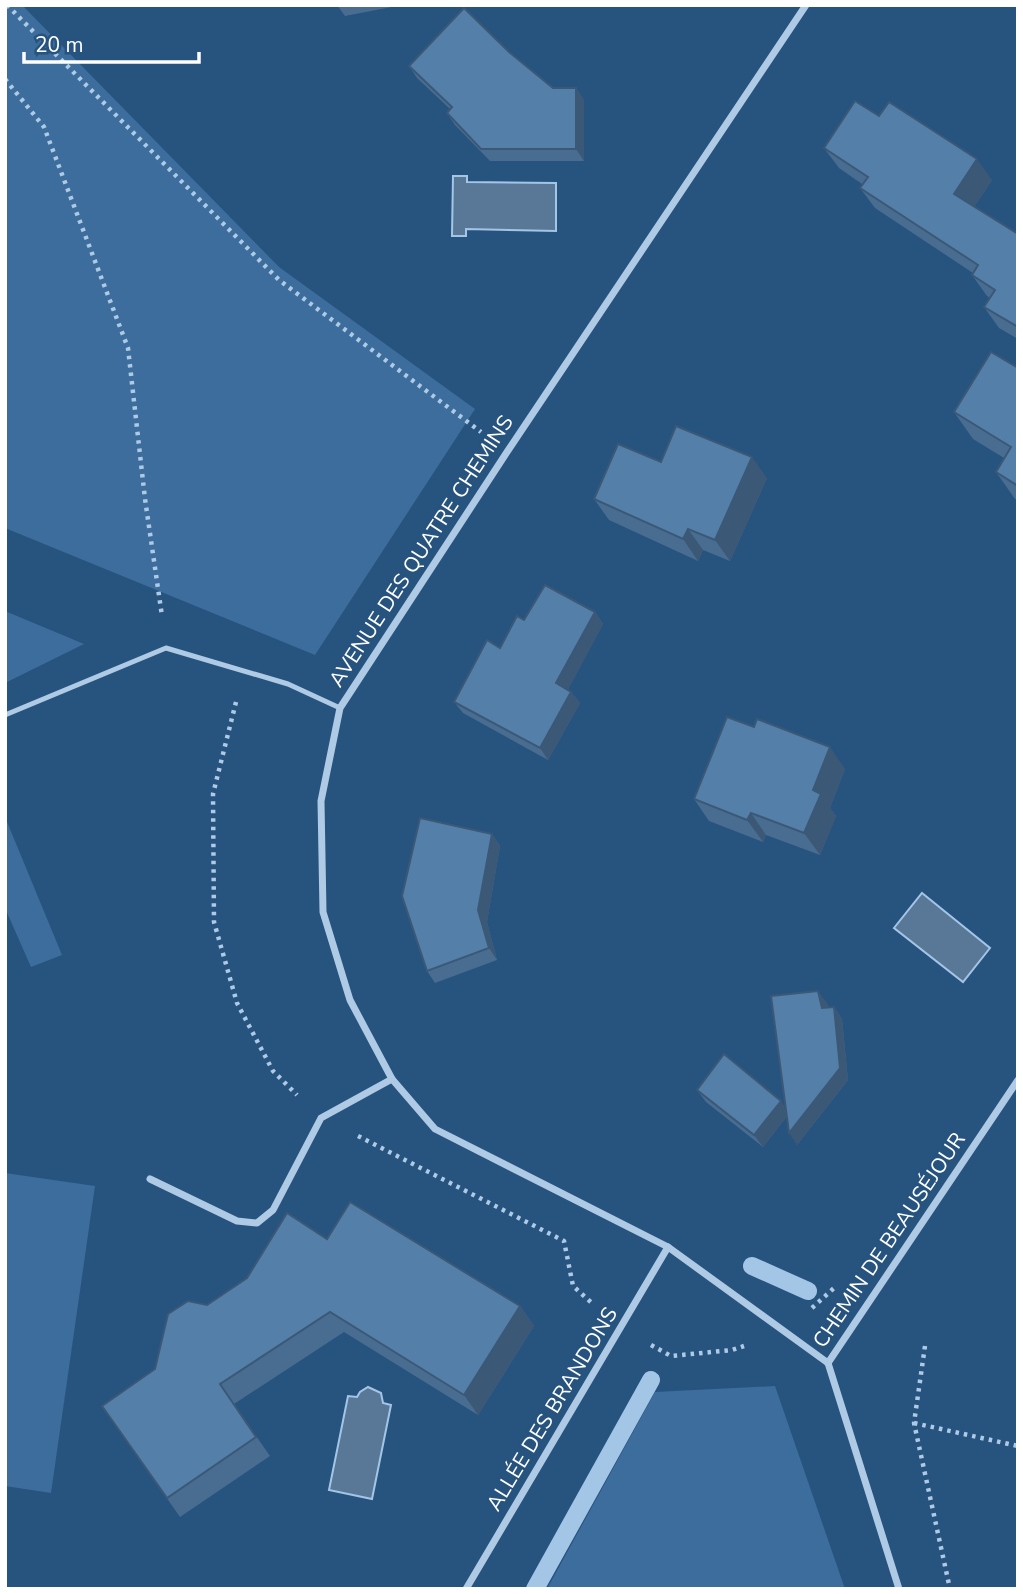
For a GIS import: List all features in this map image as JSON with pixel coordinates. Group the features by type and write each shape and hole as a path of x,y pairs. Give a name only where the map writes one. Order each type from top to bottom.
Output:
{"street":[{"name":"AVENUE DES QUATRE CHEMINS","path":"806,5 507,452 340,708 321,801 323,912 350,1000 393,1079 435,1129 668,1247 828,1363"},
{"path":"150,1179 237,1221 257,1223 273,1210 321,1118 393,1079"},
{"name":"CHEMIN DE BEAUSÉJOUR","path":"899,1589 828,1363 1018,1080"},
{"name":"ALLÉE DES BRANDONS","path":"466,1589 668,1247"}],"lane":[{"path":"5,715 166,648 288,684 340,708"}],"path":[{"path":"7,5 279,280 507,452"},
{"path":"5,79 44,127 128,348 145,499 166,648"},
{"path":"244,670 213,793 215,922 237,1003 273,1071 299,1097"},
{"path":"351,1132 564,1241 573,1286 603,1313"},
{"path":"925,1346 914,1423 950,1589"},
{"path":"914,1423 1018,1446"}],"shaded area":[{"path":"5,5 22,5 279,267 475,409 315,655 5,528"},
{"path":"453,176 467,176 467,182 556,183 556,231 466,229 466,236 452,236"},
{"path":"5,611 84,644 5,683"},
{"path":"5,817 62,955 31,967 5,908"},
{"path":"922,893 990,948 963,982 894,928"},
{"path":"5,1173 95,1186 51,1493 5,1486"},
{"path":"775,1386 845,1589 547,1589 655,1392"},
{"path":"368,1387 381,1393 383,1403 391,1405 372,1499 329,1490 348,1396 357,1397"}],"building":[{"path":"464,8 509,52 553,88 576,88 576,149 481,149 447,113 452,107 409,66"},
{"path":"855,101 879,116 889,102 977,159 954,194 1018,234 1018,327 984,307 995,290 972,275 978,265 860,188 868,177 824,148"},
{"path":"991,352 1018,368 1018,486 996,472 1011,447 954,412"},
{"path":"676,426 752,457 715,540 688,529 683,539 594,499 618,444 661,462"},
{"path":"545,585 595,612 556,683 571,692 540,748 454,702 487,640 500,648 517,616 524,620"},
{"path":"727,717 754,727 757,719 830,747 813,790 821,794 804,833 751,813 747,820 694,799"},
{"path":"420,818 492,834 478,910 489,948 427,971 402,896"},
{"path":"818,991 822,1008 834,1007 840,1068 789,1133 771,996"},
{"path":"724,1054 781,1101 754,1135 697,1090"},
{"path":"350,1202 520,1306 464,1395 330,1312 220,1384 256,1437 167,1498 102,1406 155,1369 168,1314 188,1301 207,1305 247,1278 287,1213 327,1239"}],"waterway":[{"path":"752,1266 808,1291"},
{"path":"535,1589 651,1380"}]}
